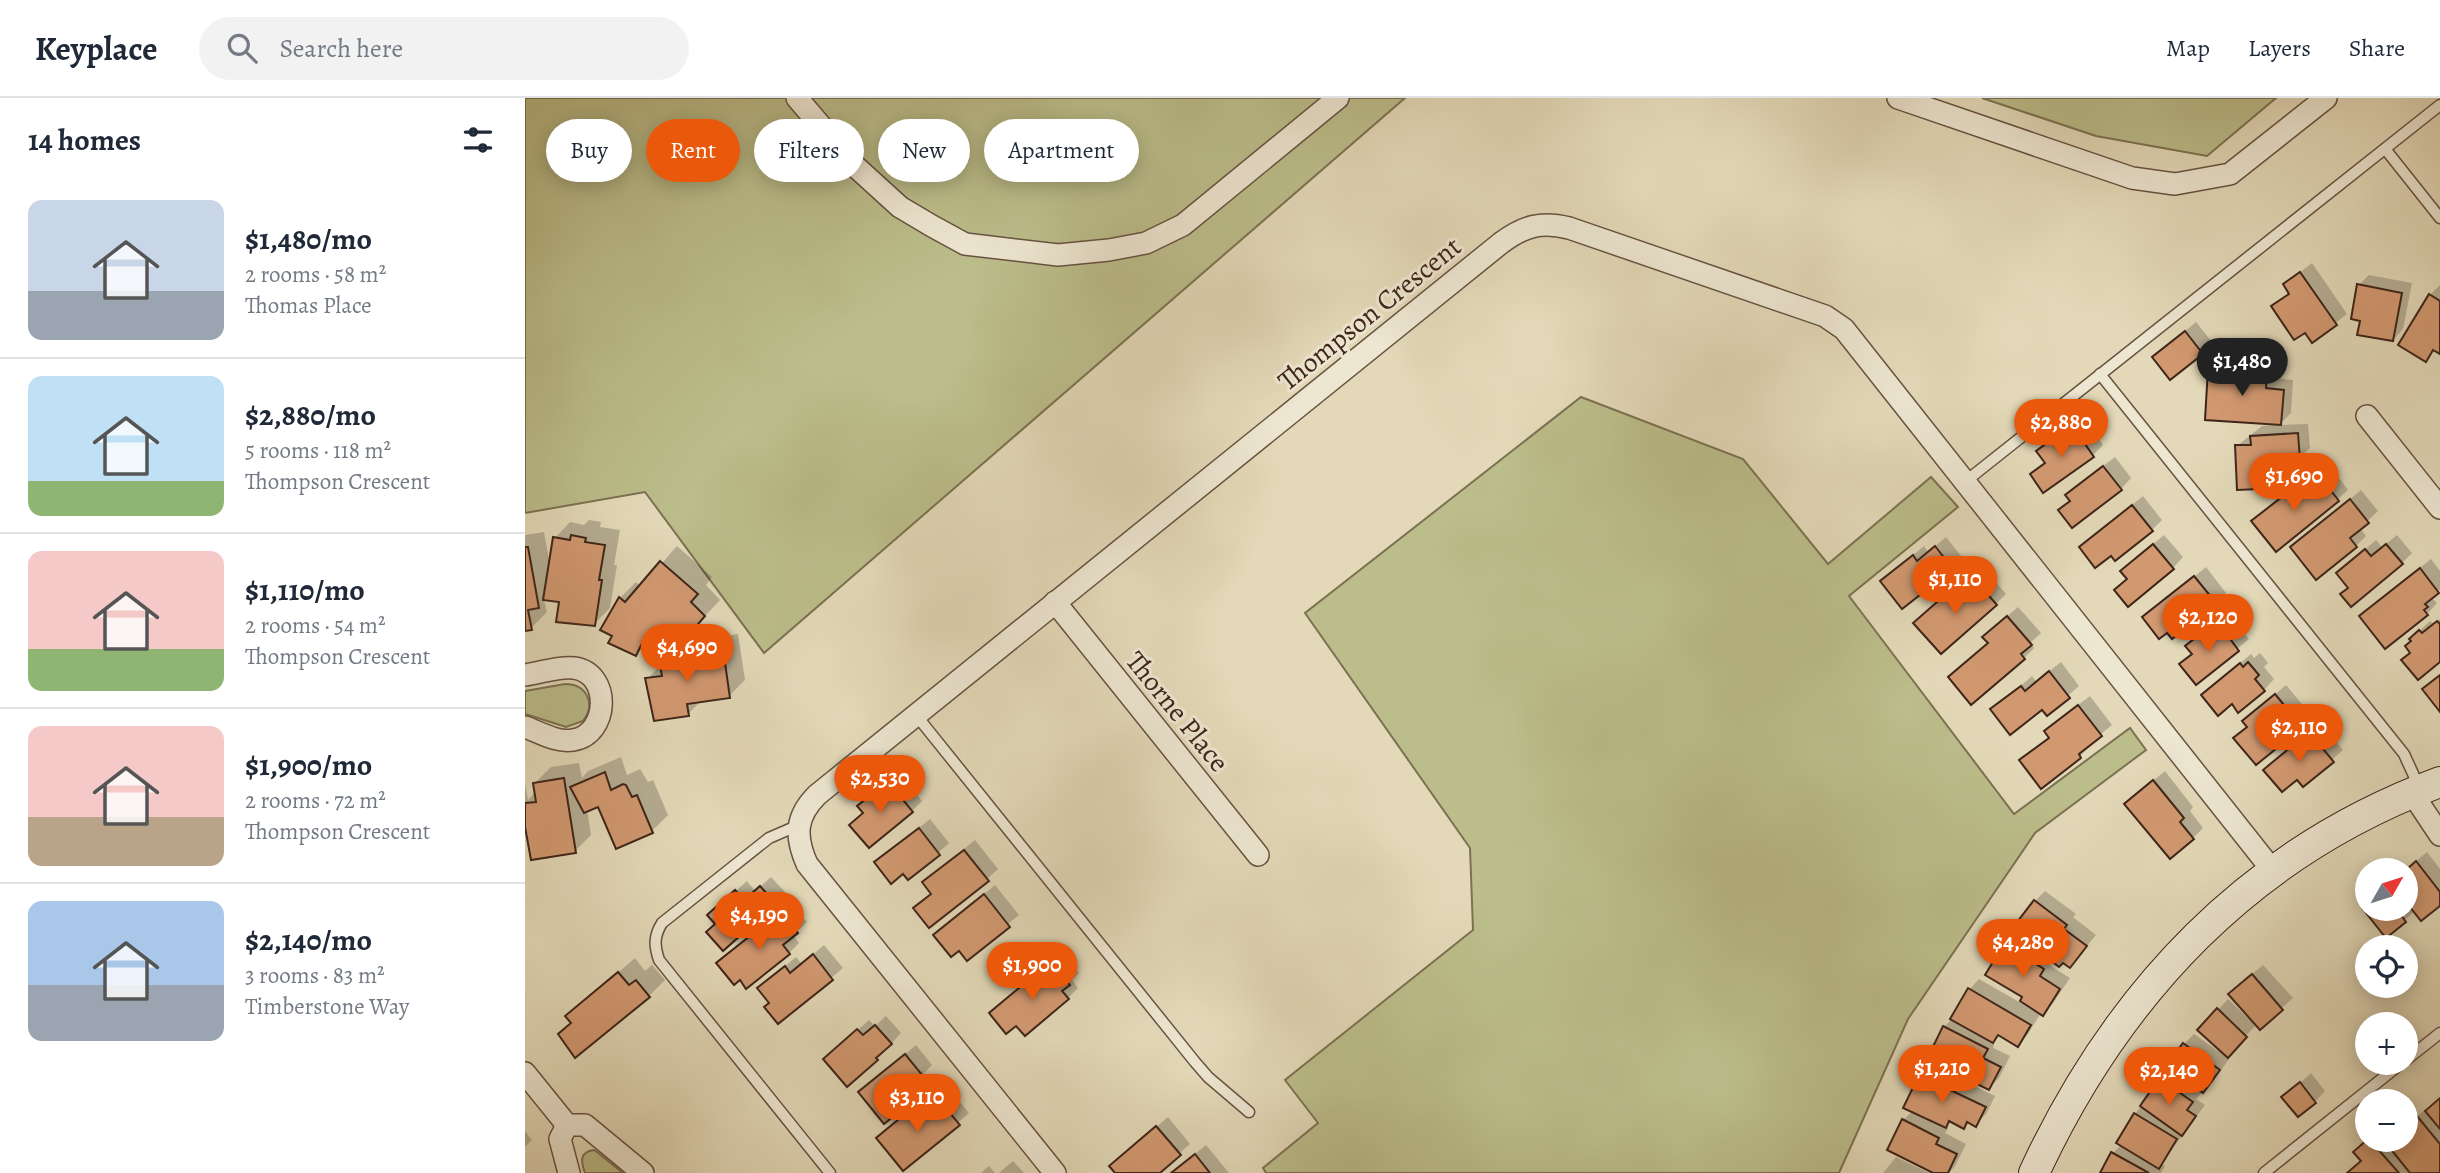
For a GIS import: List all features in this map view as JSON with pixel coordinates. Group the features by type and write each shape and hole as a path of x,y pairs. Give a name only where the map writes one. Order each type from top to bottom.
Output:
{"street":[{"path":"797,98 856,167 900,206 932,226 965,244 1058,256 1146,243 1183,225 1338,98"},
{"path":"1898,98 2132,178 2175,184 2230,174 2326,98"},
{"name":"Thompson Crescent","path":"799,825 802,813 817,795 916,715 1501,243 1531,225 1543,224 1569,228 1825,316 1844,329 2273,871"},
{"path":"2367,416 2440,508"},
{"name":"Thorne Place","path":"1055,603 1258,855"},
{"path":"525,675 566,668 582,670 595,682 602,702 597,723 582,737 564,740 525,727"},
{"path":"2034,1173 2077,1090 2111,1035 2180,953 2240,896 2321,839 2424,788 2440,835"},
{"path":"799,825 801,851 807,864 1055,1173"},
{"path":"525,1073 567,1125"},
{"path":"567,1125 561,1135 561,1144 569,1173"},
{"path":"567,1125 585,1125 643,1173"}],"lane":[{"path":"1966,481 2440,105"},
{"path":"2386,149 2440,218"},
{"path":"2100,374 2404,754 2424,788"},
{"path":"916,715 1195,1062 1208,1077 1249,1112"},
{"path":"799,825 769,838 663,923 655,941 659,960 830,1173"},
{"path":"2418,1051 2440,1033"},
{"path":"2264,1173 2387,1075"}],"green space":[{"path":"525,98 1405,98 764,653 645,492 525,513"},
{"path":"1982,98 2276,98 2207,156 2096,136"},
{"path":"1581,397 1743,459 1828,564 1931,477 1958,507 1849,596 2014,814 2130,728 2146,750 2035,833 1908,1019 1839,1173 1266,1173 1263,1168 1318,1123 1285,1080 1473,930 1470,848 1305,613"},
{"path":"565,684 579,687 587,696 589,708 583,721 566,727 525,714 525,691"},
{"path":"594,1150 623,1173 585,1173 582,1158"}],"building":[{"path":"2300,272 2337,325 2312,343 2305,333 2294,340 2271,306 2289,294 2283,284"},
{"path":"2357,284 2402,293 2393,341 2357,335 2360,321 2351,319"},
{"path":"2429,294 2440,301 2440,354 2433,350 2426,362 2398,345"},
{"path":"2185,331 2203,354 2170,380 2152,357"},
{"path":"2208,368 2267,372 2266,388 2284,390 2281,425 2205,420"},
{"path":"2072,425 2094,457 2043,493 2030,474 2045,463 2036,451"},
{"path":"2298,433 2300,460 2279,461 2281,488 2237,490 2235,445 2251,445 2250,436"},
{"path":"2103,466 2122,490 2072,528 2058,510 2070,501 2065,495"},
{"path":"2322,479 2339,501 2276,552 2251,521 2301,482 2308,490"},
{"path":"2350,499 2369,523 2350,538 2357,547 2316,580 2290,547"},
{"path":"2132,505 2153,531 2115,561 2111,556 2095,568 2079,547"},
{"path":"571,535 586,538 585,542 605,545 595,626 556,622 559,602 543,600 553,537 570,540"},
{"path":"2153,544 2174,569 2128,607 2114,590 2127,579 2120,571"},
{"path":"2386,544 2403,564 2351,607 2340,594 2348,588 2336,573 2365,549 2371,556"},
{"path":"1935,546 1953,569 1902,609 1880,581 1913,555 1917,561"},
{"path":"525,547 528,547 539,608 528,610 532,630 525,631"},
{"path":"660,561 698,594 691,602 705,616 682,643 679,641 674,647 670,643 663,652 645,637 636,656 608,643 612,636 600,630 619,597 625,602"},
{"path":"2420,568 2439,593 2425,604 2428,607 2424,610 2428,615 2385,649 2359,616"},
{"path":"2194,576 2217,604 2172,639 2167,633 2159,639 2142,617"},
{"path":"1975,580 1997,605 1941,654 1913,623 1953,588 1958,594"},
{"path":"2007,616 2032,645 2021,654 2025,659 1971,705 1948,677 1988,643 1982,637"},
{"path":"2437,621 2440,624 2440,662 2418,680 2401,660 2410,653 2405,646 2419,630 2422,633"},
{"path":"2213,624 2221,635 2225,632 2239,651 2196,685 2179,664 2192,654 2185,646"},
{"path":"723,649 730,698 687,704 689,716 654,721 645,678 662,676 659,659"},
{"path":"2248,662 2259,675 2255,679 2265,691 2238,713 2232,704 2218,716 2201,695 2240,663 2243,667"},
{"path":"2049,671 2070,698 2047,716 2042,710 2010,735 1990,709 2021,686 2025,691"},
{"path":"2440,675 2440,712 2422,689"},
{"path":"2275,694 2297,721 2272,742 2277,748 2256,765 2233,738 2247,727 2242,721"},
{"path":"2078,705 2102,736 2079,754 2081,758 2041,789 2019,760 2049,738 2044,731"},
{"path":"2309,732 2334,762 2303,787 2297,780 2282,792 2263,770"},
{"path":"605,772 611,790 623,784 632,797 637,795 653,833 616,849 598,807 584,813 570,787"},
{"path":"564,778 576,853 531,860 525,827 525,803 536,802 533,783"},
{"path":"2153,780 2184,818 2180,822 2194,839 2170,859 2124,804"},
{"path":"891,785 913,812 869,848 849,825 863,813 857,806 880,788 883,792"},
{"path":"919,828 940,855 908,880 903,874 891,884 874,862"},
{"path":"964,850 989,881 929,928 913,908 931,894 922,882"},
{"path":"2419,865 2440,892 2440,906 2421,921"},
{"path":"760,886 776,904 723,951 706,932 715,924 707,915 735,890 744,900"},
{"path":"984,894 1010,927 967,961 959,951 951,957 933,935"},
{"path":"2034,900 2067,925 2064,929 2087,946 2070,968 2063,963 2059,967 2011,930"},
{"path":"780,912 798,933 783,945 790,954 746,989 740,980 734,985 716,963"},
{"path":"2372,921 2406,922 2390,935 2384,935"},
{"path":"2004,944 2044,969 2040,976 2060,989 2043,1016 2020,1001 2022,997 1985,975"},
{"path":"813,954 833,980 778,1024 764,1007 769,1003 757,988 785,966 790,973"},
{"path":"1050,962 1070,985 1062,991 1069,999 1025,1036 1016,1026 1006,1034 989,1013"},
{"path":"618,972 629,985 636,980 650,997 575,1058 558,1034 571,1023 565,1016"},
{"path":"2252,974 2283,1010 2260,1030 2228,994"},
{"path":"1968,988 2031,1025 2018,1047 1998,1035 1993,1043 1950,1019"},
{"path":"2217,1008 2247,1037 2228,1058 2197,1030"},
{"path":"875,1025 892,1044 847,1087 823,1059 857,1029 863,1035"},
{"path":"1943,1026 1988,1049 1983,1058 2001,1067 1989,1090 1927,1059"},
{"path":"2183,1043 2220,1070 2203,1093 2166,1066"},
{"path":"905,1054 923,1076 909,1087 917,1097 884,1124 858,1092"},
{"path":"1919,1075 1986,1107 1976,1127 1967,1122 1964,1129 1949,1121 1946,1128 1903,1108"},
{"path":"2163,1081 2193,1102 2187,1110 2196,1116 2182,1136 2140,1106 2156,1083 2159,1085"},
{"path":"2300,1082 2316,1103 2298,1117 2281,1097"},
{"path":"2440,1098 2440,1129 2425,1111"},
{"path":"940,1101 960,1125 903,1171 876,1138 916,1105 924,1115"},
{"path":"2134,1113 2177,1139 2159,1169 2116,1143"},
{"path":"2418,1117 2440,1144 2440,1173 2410,1173 2393,1152 2418,1152"},
{"path":"1902,1119 1939,1138 1936,1144 1957,1154 1948,1173 1933,1173 1887,1150"},
{"path":"1156,1126 1181,1155 1160,1173 1115,1173 1109,1166"},
{"path":"2111,1152 2149,1173 2100,1173"},
{"path":"2353,1152 2380,1152 2399,1173 2347,1173 2361,1161"},
{"path":"1195,1154 1210,1173 1171,1173"}]}
